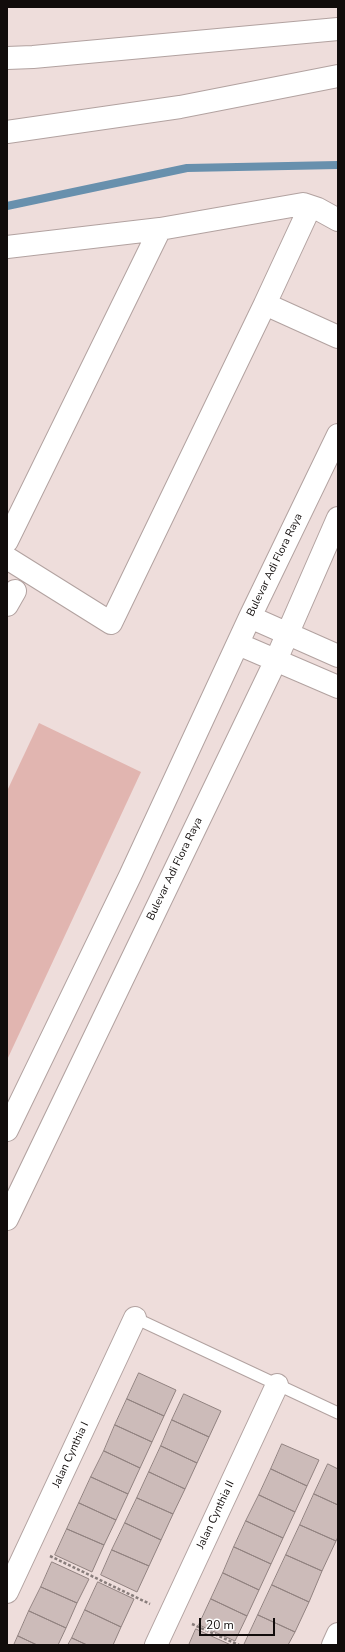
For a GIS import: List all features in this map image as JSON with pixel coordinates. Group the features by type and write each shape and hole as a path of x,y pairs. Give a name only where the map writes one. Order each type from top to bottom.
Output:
{"main road":[{"path":"7,58 33,57 338,29"},
{"path":"7,132 180,107 338,76"},
{"path":"8,249 160,229 303,204 318,209 338,220"},
{"path":"7,558 111,623 265,304 310,207"},
{"path":"7,541 160,229"},
{"path":"265,304 338,337"},
{"name":"Bulevar Adi Flora Raya","path":"7,1130 130,876 250,617 338,435"},
{"name":"Bulevar Adi Flora Raya","path":"7,1219 276,660 286,633 338,518"},
{"path":"250,617 338,656"},
{"path":"238,644 338,687"},
{"name":"Jalan Cynthia I","path":"7,1592 135,1318"},
{"name":"Jalan Cynthia II","path":"156,1645 277,1385"},
{"path":"333,1645 338,1634"}],"lane":[{"path":"135,1318 338,1413"}],"path":[{"path":"29,1546 170,1614 239,1645"}],"shaded area":[{"path":"39,723 141,772 7,1060 7,791"}],"building":[{"path":"139,1373 176,1390 164,1416 127,1399"},
{"path":"184,1394 221,1411 209,1437 172,1420"},
{"path":"127,1399 164,1416 152,1442 115,1425"},
{"path":"172,1420 209,1437 197,1463 161,1446"},
{"path":"115,1425 152,1442 140,1468 104,1451"},
{"path":"282,1444 319,1460 307,1486 271,1469"},
{"path":"161,1446 197,1463 185,1489 149,1472"},
{"path":"104,1451 140,1468 128,1494 91,1477"},
{"path":"328,1464 338,1469 338,1505 314,1494"},
{"path":"271,1469 307,1486 295,1512 259,1495"},
{"path":"149,1472 185,1489 173,1514 137,1498"},
{"path":"91,1477 128,1494 116,1520 79,1503"},
{"path":"314,1494 338,1505 338,1537 336,1541 300,1525"},
{"path":"259,1495 295,1512 283,1538 246,1521"},
{"path":"137,1498 173,1514 161,1540 125,1523"},
{"path":"79,1503 116,1520 104,1545 67,1529"},
{"path":"246,1521 283,1538 271,1564 234,1547"},
{"path":"125,1523 161,1540 149,1566 112,1550"},
{"path":"300,1525 336,1541 322,1571 286,1555"},
{"path":"67,1529 104,1545 92,1572 55,1555"},
{"path":"234,1547 271,1564 259,1590 223,1573"},
{"path":"112,1550 149,1566 137,1592 101,1575"},
{"path":"286,1555 322,1571 309,1602 272,1585"},
{"path":"52,1562 89,1579 77,1603 41,1587"},
{"path":"223,1573 259,1590 247,1616 211,1599"},
{"path":"98,1582 134,1599 121,1627 85,1610"},
{"path":"272,1585 309,1602 295,1632 258,1615"},
{"path":"41,1587 77,1603 66,1628 29,1611"},
{"path":"211,1599 247,1616 235,1641 199,1625"},
{"path":"85,1610 121,1627 113,1645 87,1645 72,1638"},
{"path":"29,1611 66,1628 58,1645 37,1645 18,1636"},
{"path":"258,1615 295,1632 288,1645 244,1645"},
{"path":"196,1629 231,1645 189,1645"},
{"path":"18,1636 37,1645 14,1645"},
{"path":"72,1638 87,1645 68,1645"}],"waterway":[{"path":"7,206 187,168 338,165"}]}
